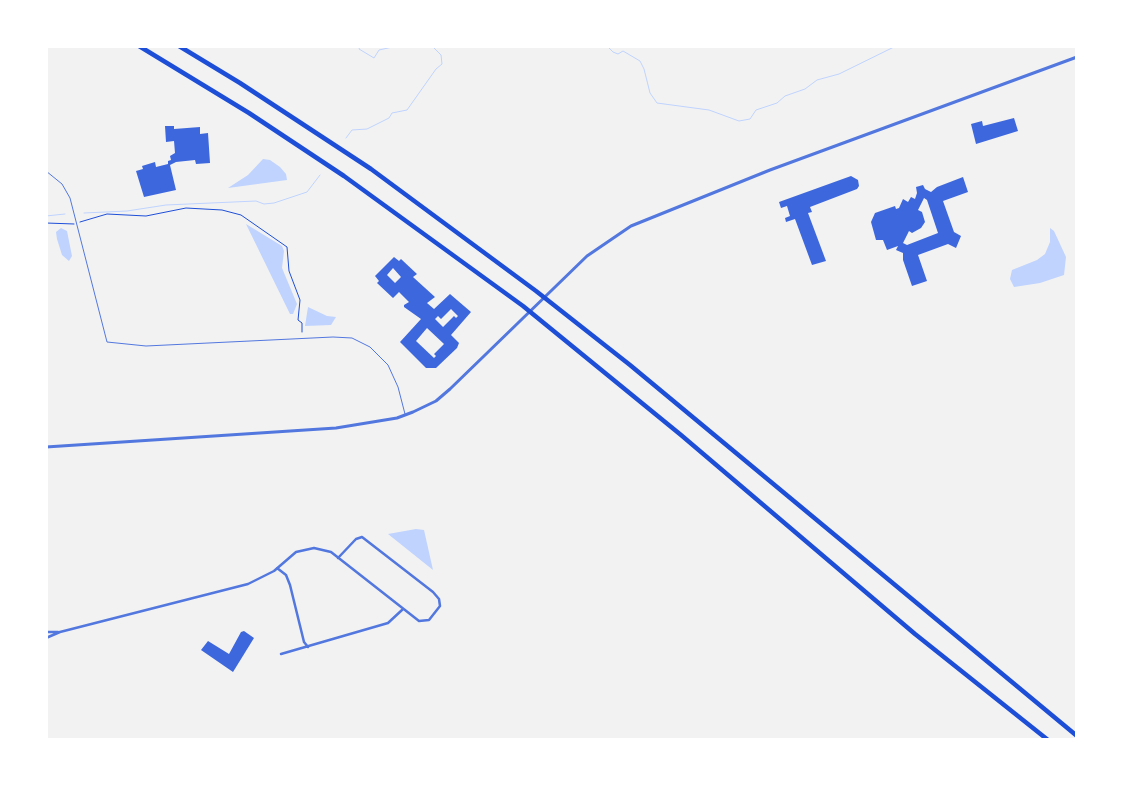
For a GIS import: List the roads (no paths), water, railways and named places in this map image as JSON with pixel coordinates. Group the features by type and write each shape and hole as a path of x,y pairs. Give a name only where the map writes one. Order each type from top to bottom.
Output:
{"highway":[{"path":"134,46 183,72"},
{"path":"139,46 183,72 344,176 524,306 659,417 915,634 1048,740"},
{"path":"179,46 336,145 476,244 630,365 1077,736"}],"street":[{"path":"46,447 336,428 405,415 423,408 450,389 560,282 603,244 650,217 1077,57"},
{"path":"46,638 60,632 248,584 277,568 286,559 304,549 314,548 327,551 338,558 402,610 419,621 429,620 440,606 439,599 362,537 356,538 338,558"},
{"path":"277,568 286,575 290,585 304,642 308,648"},
{"path":"281,654 308,648 388,623 402,610"},
{"path":"46,632 60,632"}],"lane":[{"path":"46,171 56,178 68,193 107,342 146,346 333,337 352,338 370,347 388,365 398,388 405,415"}],"water":[{"path":"263,159 270,160 280,167 286,174 287,180 228,188 248,175"},
{"path":"246,224 282,246 284,251 282,268 297,304 293,314 290,314"},
{"path":"61,228 67,231 72,256 69,261 62,255 57,239 56,232"},
{"path":"1050,228 1054,231 1066,257 1064,275 1040,283 1014,287 1010,279 1012,270 1037,260 1045,254 1050,242"},
{"path":"308,307 327,316 336,317 331,325 305,326"},
{"path":"416,529 424,530 433,570 388,534"}],"waterway":[{"path":"360,46 359,49 374,58 379,50 397,46"},
{"path":"346,138 352,130 367,129 389,118 392,113 407,110 436,69 442,64 441,55 432,46"},
{"path":"607,46 613,52 618,54 623,51 640,61 650,93 657,103 709,110 739,121 750,119 756,110 777,103 785,96 805,89 817,80 839,74 896,46"},
{"path":"84,213 127,211 166,205 256,201 264,204 274,203 307,192 320,175"},
{"path":"46,216 65,214"}]}
